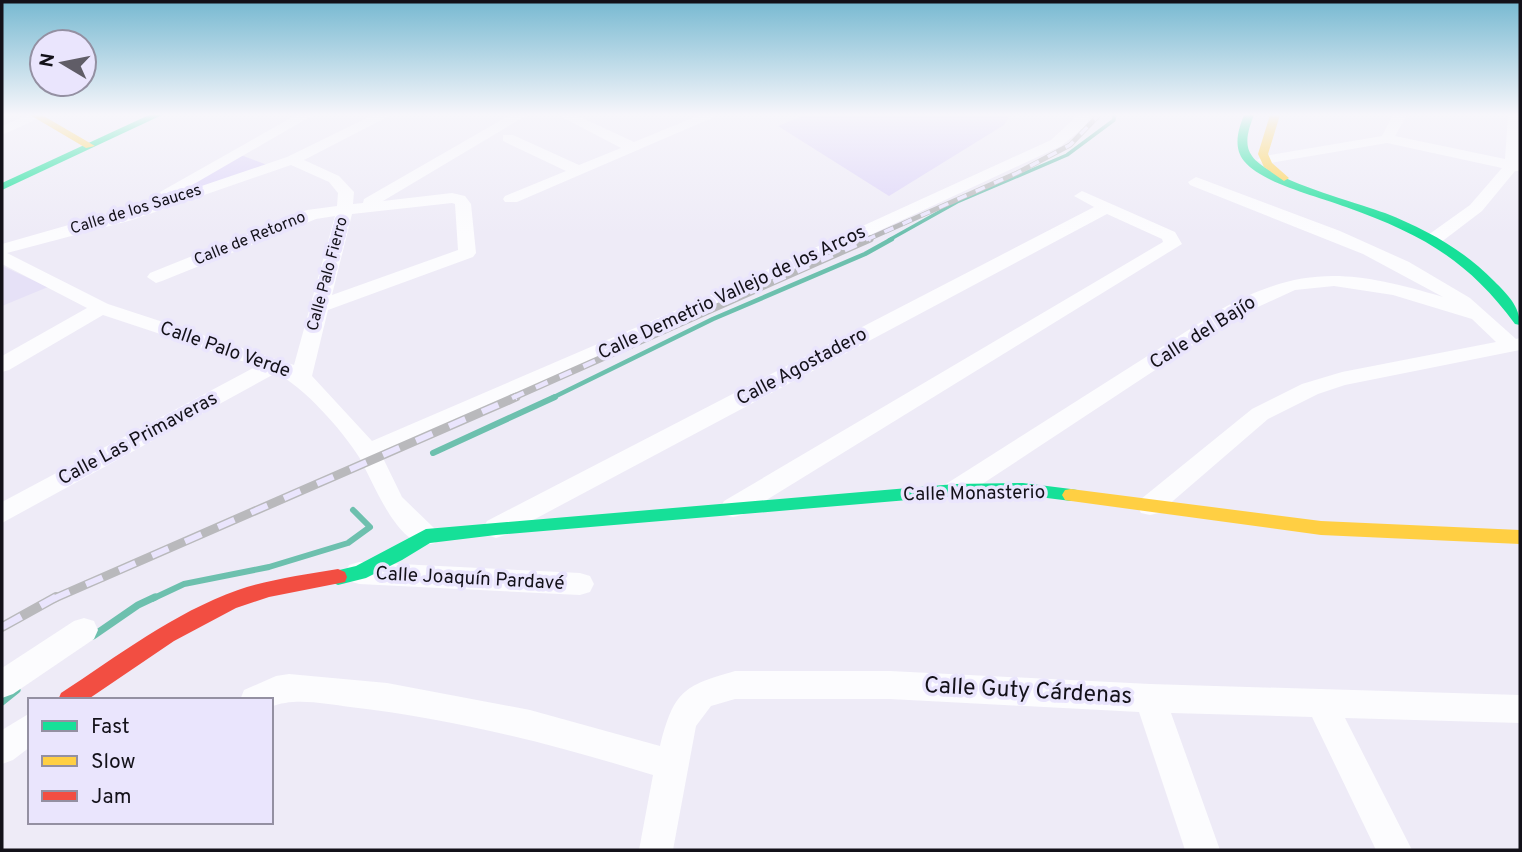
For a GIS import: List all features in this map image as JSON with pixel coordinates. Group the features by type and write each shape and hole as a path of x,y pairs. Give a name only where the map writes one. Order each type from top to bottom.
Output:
{"street":[{"path":"2,187 71,155"},
{"path":"126,216 235,155"},
{"name":"Calle de los Sauces","path":"2,249 126,216 303,155"},
{"path":"353,208 449,155"},
{"path":"544,155 579,171"},
{"path":"511,199 618,155"},
{"name":"Calle Demetrio Vallejo de los Arcos","path":"368,452 534,382 728,295 1031,155"},
{"path":"1246,155 1253,164 1285,179 1434,239 1464,256 1484,273 1520,321"},
{"path":"1263,155 1264,160 1285,179"},
{"path":"1264,160 1295,155"},
{"path":"1462,155 1516,166"},
{"name":"Calle Palo Fierro","path":"292,160 334,179 345,188 353,208 320,306 301,377"},
{"path":"1434,239 1476,208 1516,166"},
{"path":"1196,182 1390,262 1452,295 1515,345"},
{"path":"733,508 1173,244 1169,236 1082,196"},
{"name":"Calle de Retorno","path":"156,276 313,214 438,199 459,199 463,204 467,253 320,306"},
{"name":"Calle Agostadero","path":"496,528 1107,207"},
{"name":"Calle Palo Verde","path":"2,257 102,308 275,365 301,377 368,452 393,503 426,536"},
{"name":"Calle del Bajío","path":"956,490 1222,318 1293,284 1315,281 1359,284 1479,315"},
{"path":"2,365 102,308"},
{"path":"1150,506 1261,414 1301,393 1342,379 1515,345"},
{"name":"Calle Las Primaveras","path":"2,513 275,365"},
{"name":"Calle Monasterio","path":"426,536 956,490 1035,490 1321,528 1520,537"},
{"path":"72,698 187,622 230,601 270,589 359,573 396,555 426,536"},
{"name":"Calle Joaquín Pardavé","path":"359,573 580,584"},
{"path":"2,684 84,630"},
{"name":"Calle Guty Cárdenas","path":"656,850 682,720 701,695 735,685 890,685 1150,698 1520,709"},
{"path":"259,698 276,690 323,690 390,696 555,729 671,765"},
{"path":"1150,698 1202,850"},
{"path":"1322,704 1394,850"},
{"path":"2,749 28,730"}],"shaded area":[{"path":"237,155 270,166 136,212"},
{"path":"824,155 956,155 889,196"},
{"path":"2,266 48,287 2,306"}],"waterway":[{"path":"889,240 957,202 1067,155"},
{"path":"552,398 713,319 865,254 892,239"},
{"path":"433,453 555,397"},
{"path":"152,599 184,584 269,567 348,543 370,527 353,510"},
{"path":"93,636 138,605 155,597"},
{"path":"2,702 17,690"}],"railway":[{"path":"866,240 1017,173 1052,155"},
{"path":"512,398 870,239"},
{"path":"53,599 516,397"},
{"path":"2,627 56,597"}],"traffic: fast":[{"path":"2,187 71,155"},
{"path":"1246,155 1253,164 1277,178 1381,216 1433,240 1479,273 1520,321"},
{"path":"338,577 359,573 396,555 426,536 496,528 955,490 1023,489 1071,495"}],"traffic: slow":[{"path":"1263,155 1268,165 1284,178"},
{"path":"1071,495 1321,528 1520,537"}],"traffic: jam":[{"path":"72,698 147,647 229,602 283,586 338,577"}]}
